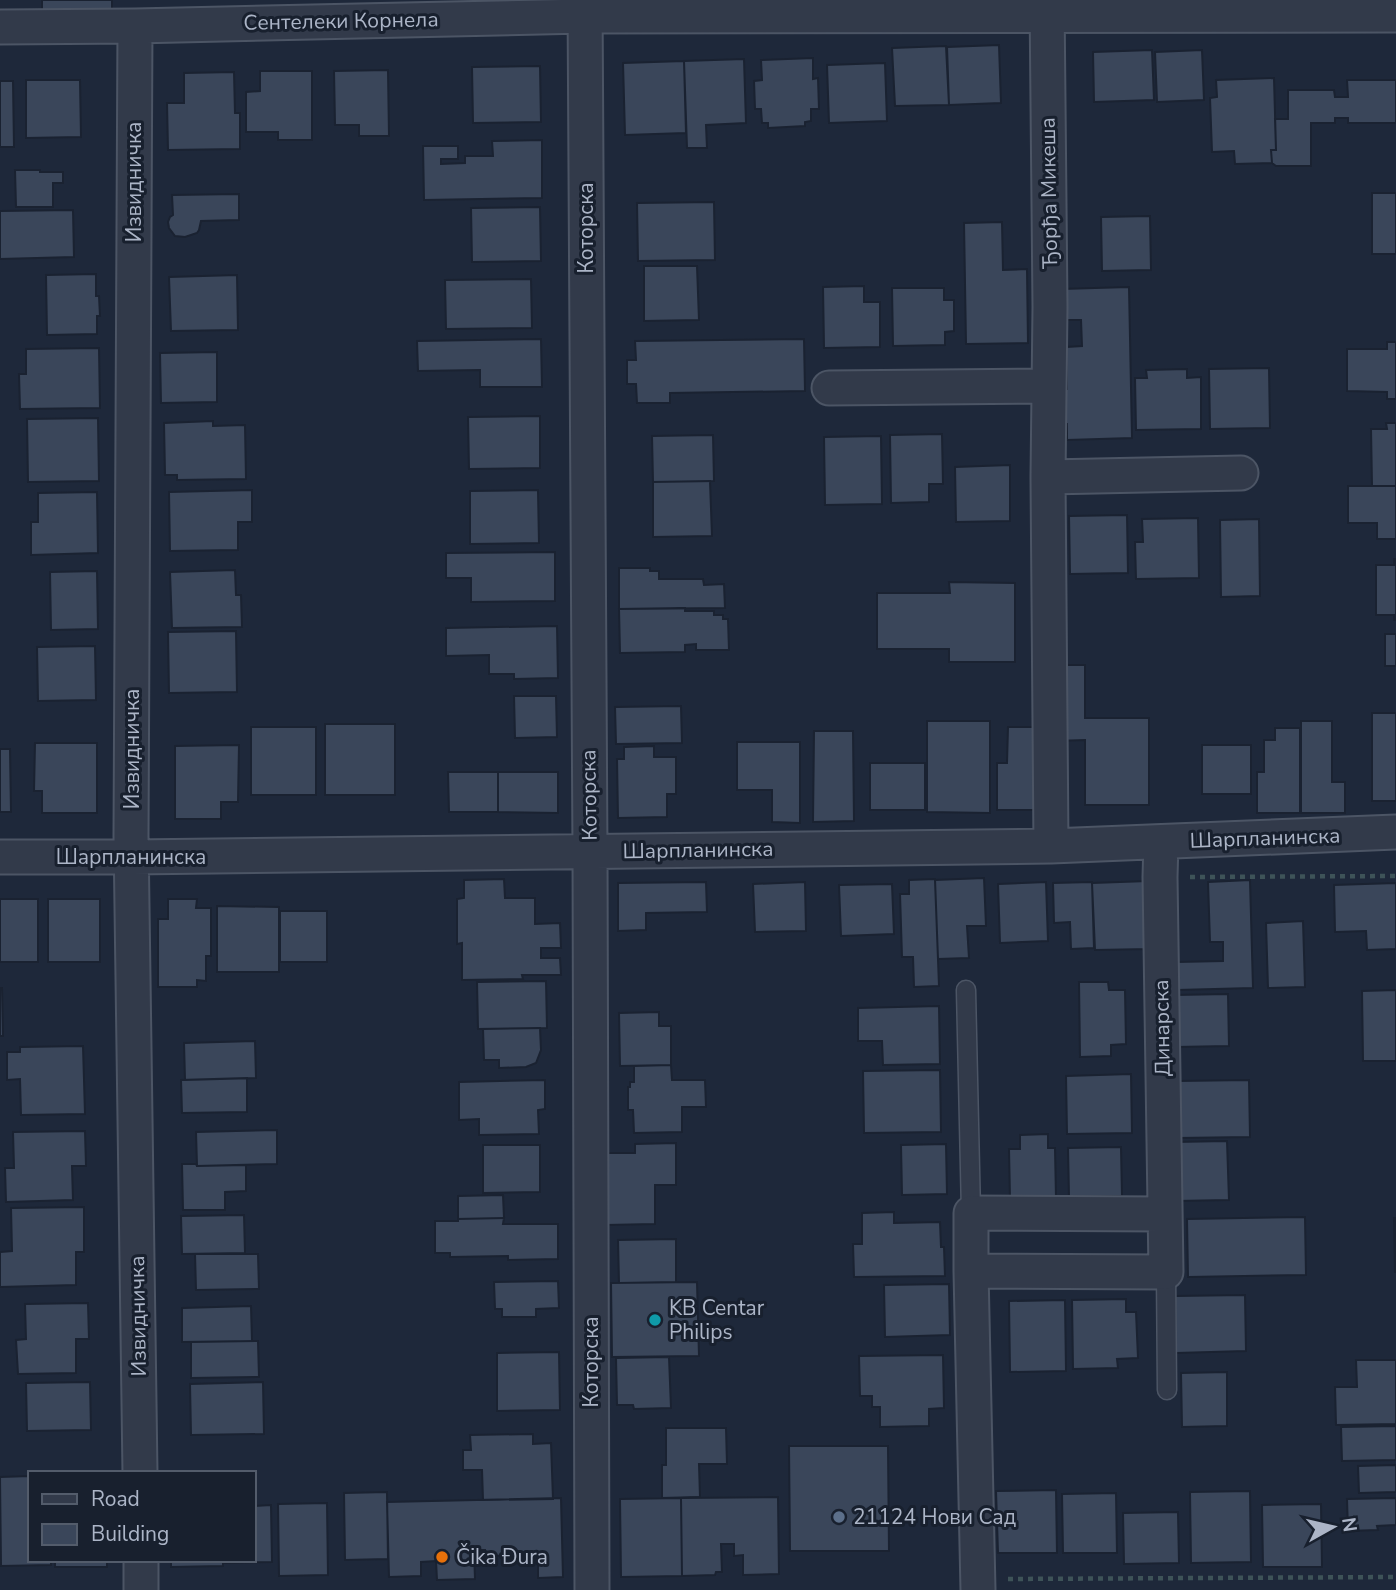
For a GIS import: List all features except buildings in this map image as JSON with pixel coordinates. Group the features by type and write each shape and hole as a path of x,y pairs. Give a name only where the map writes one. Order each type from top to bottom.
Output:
{"street":[{"name":"Сентелеки Корнела","path":"0,27 135,26 585,8 1047,8 1396,15"},
{"name":"Которска","path":"585,8 592,1590"},
{"name":"Ђорђа Микеша","path":"1047,8 1051,846"},
{"name":"Извидничка","path":"135,26 132,857 140,1471"},
{"path":"830,388 1048,386"},
{"path":"1048,477 1241,474"},
{"name":"Шарпланинска","path":"0,857 1051,846 1396,832"},
{"name":"Динарска","path":"1161,842 1166,1272"},
{"path":"978,1585 971,1213 1165,1214"},
{"path":"971,1271 1166,1272"},
{"path":"141,1562 141,1590"}],"lane":[{"path":"966,989 971,1213"},
{"name":"Динарска","path":"1166,1272 1167,1390"}],"path":[{"path":"978,1585 1396,1577"}],"place":[{"name":"KB Centar Philips","path":"655,1320"},
{"name":"21124 Нови Сад","path":"839,1517"},
{"name":"Čika Đura","path":"442,1557"}]}
